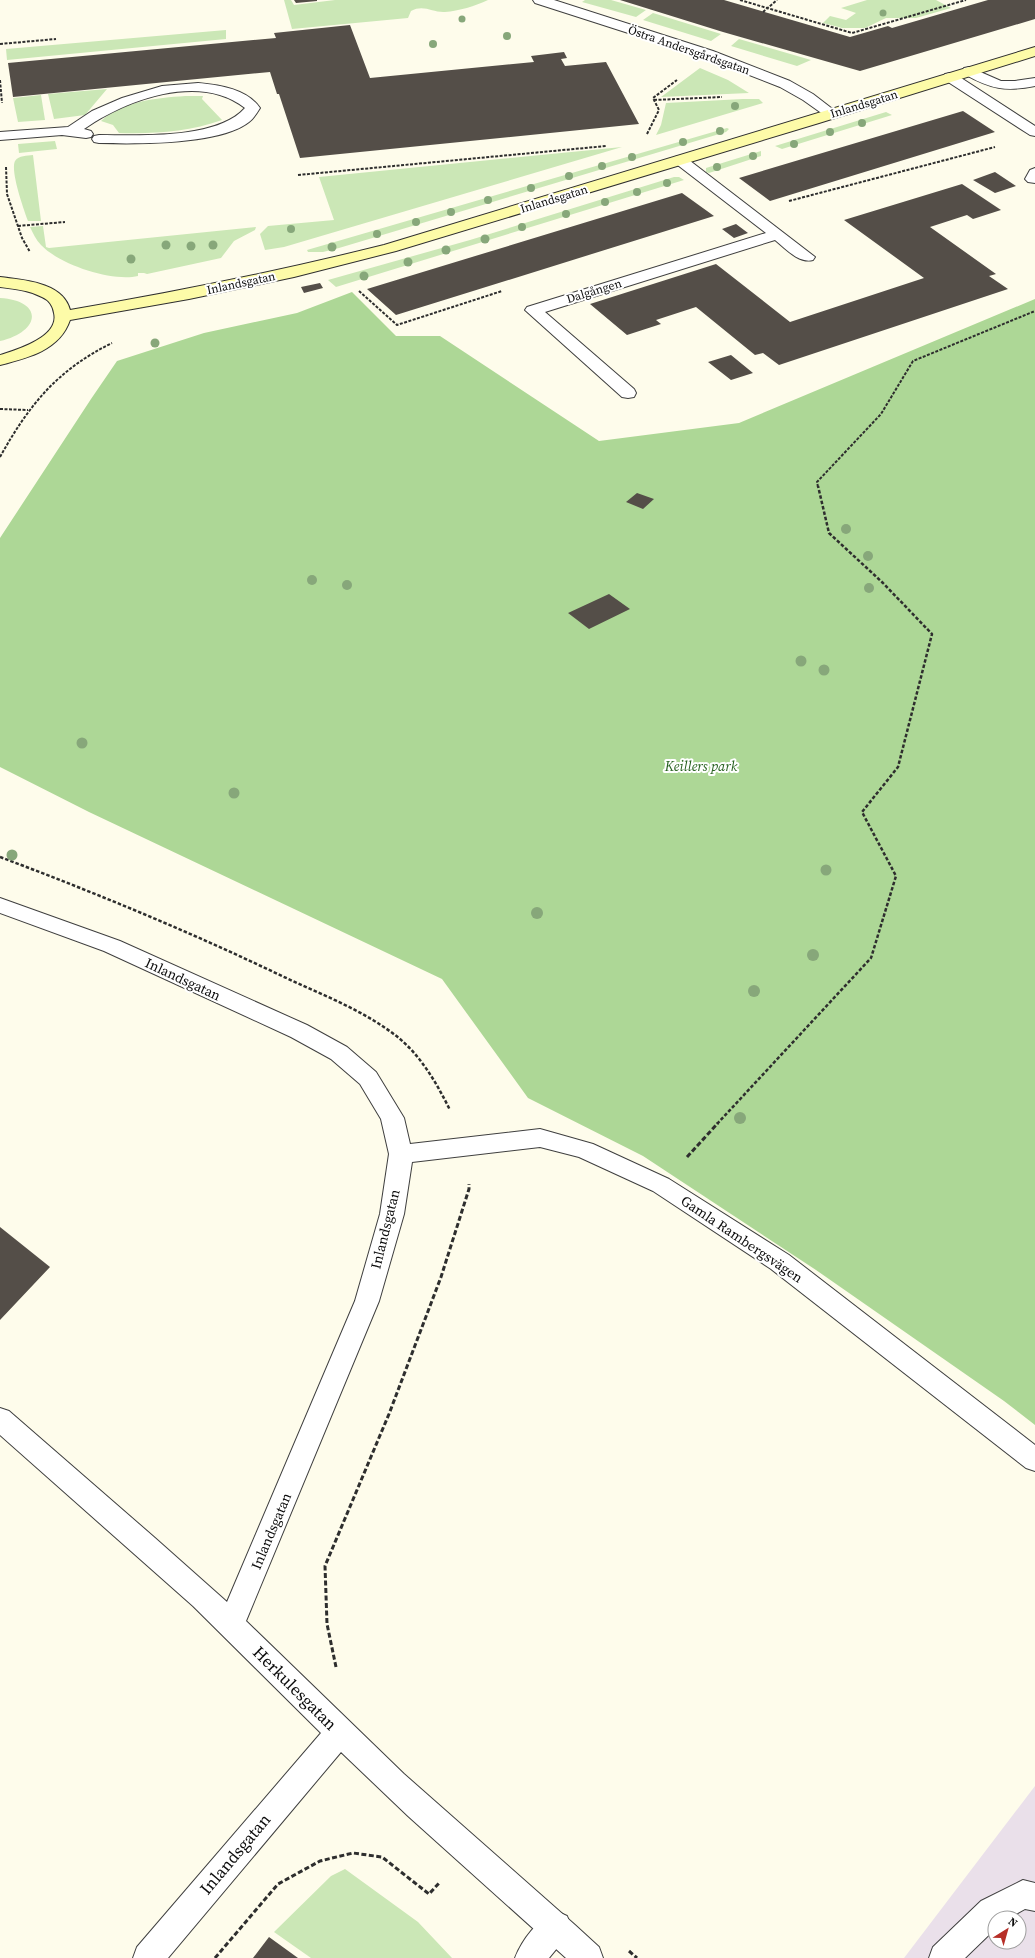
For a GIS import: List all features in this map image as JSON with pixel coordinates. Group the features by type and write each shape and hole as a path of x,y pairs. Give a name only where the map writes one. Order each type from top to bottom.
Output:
{"street":[{"name":"Östra Andersgårdsgatan","path":"540,0 712,56 785,84 808,97 832,114"},
{"name":"Inlandsgatan","path":"64,316 286,274 383,250 1035,51"},
{"path":"969,71 998,86 1010,87 1035,82"},
{"path":"950,78 1035,132"},
{"path":"0,136 72,131 94,136 101,141 185,136 220,130 236,124 250,114 253,108 242,99 229,92 185,88 149,92 97,114 72,131"},
{"path":"680,160 749,211 775,235 807,257"},
{"name":"Dalgången","path":"628,393 533,310 775,235"},
{"path":"0,282 26,285 50,294 62,308 64,316 63,324 50,340 27,353 0,360"},
{"name":"Inlandsgatan","path":"0,905 112,946 298,1032 339,1053 368,1078 392,1118 401,1154 392,1214 367,1301 231,1624"},
{"name":"Gamla Rambergsvägen","path":"401,1154 540,1138 585,1150 661,1185 780,1262 1035,1460"},
{"name":"Herkulesgatan","path":"0,1419 142,1542 231,1624 339,1732 469,1851 556,1926 588,1958"},
{"name":"Inlandsgatan","path":"148,1958 339,1732"},
{"path":"944,1958 992,1911 1023,1894 1035,1897"},
{"path":"530,1958 556,1926"}],"path":[{"path":"740,0 852,33 966,0"},
{"path":"763,12 777,0"},
{"path":"0,44 56,39"},
{"path":"654,100 653,98 712,56"},
{"path":"654,100 725,96"},
{"path":"646,136 660,110 654,100"},
{"path":"298,175 612,145"},
{"path":"8,194 22,238 32,255"},
{"path":"18,226 65,222"},
{"path":"661,1185 871,958 896,876 862,812 898,767 932,634 883,583 829,533 817,482 881,414 913,361 1035,311"},
{"path":"0,457 29,410 49,385 82,361 106,346 119,341"},
{"path":"0,409 29,410"},
{"path":"216,1958 278,1884 320,1861 353,1853 382,1857 429,1894 469,1851"}],"shaded area":[{"path":"1035,1786 1035,1958 904,1958"}],"green space":[{"path":"284,0 291,0 294,5 335,0 488,0 467,8 450,11 441,12 420,8 411,11 408,18 292,29"},
{"path":"585,0 611,0 646,10 636,17 582,2"},
{"path":"867,0 936,0 951,8 916,18 886,18 865,28 842,28 823,23 830,16 846,20 856,13 841,8"},
{"path":"653,13 721,34 711,41 643,20"},
{"path":"226,30 226,39 7,60 6,49"},
{"path":"739,39 811,60 797,66 731,46"},
{"path":"700,68 728,80 749,93 661,97"},
{"path":"107,89 85,115 54,119 48,94"},
{"path":"41,95 45,120 18,122 13,98"},
{"path":"203,96 202,99 222,120 184,130 132,133 119,133 113,125 101,121 109,114 129,105 163,98"},
{"path":"759,99 763,103 656,135 661,125 666,103"},
{"path":"886,112 892,115 782,149 775,146"},
{"path":"727,128 729,129 726,132 339,248 323,252 308,252 307,250"},
{"path":"55,141 57,149 19,153 18,144"},
{"path":"622,147 284,247 265,250 260,234 268,226 334,220 319,177"},
{"path":"761,151 761,156 709,173 706,172 706,168"},
{"path":"33,155 41,221 28,221 14,173 15,161 17,159 23,156"},
{"path":"674,177 679,177 684,180 336,287 328,280 470,240"},
{"path":"43,226 46,247 49,248 256,227 255,230 234,241 221,258 147,274 138,273 138,276 127,277 101,274 73,265 61,259 41,245 30,227"},
{"name":"Keillers park","path":"352,292 396,336 440,336 599,441 739,423 1035,299 1035,1425 1004,1401 816,1270 643,1156 528,1098 442,979 89,812 0,767 0,538 117,361 204,333 297,313"},
{"path":"0,298 15,300 25,305 30,311 32,317 29,324 23,331 13,337 0,341"},
{"path":"345,1869 418,1922 452,1958 311,1958 274,1932 331,1876"}],"building":[{"path":"294,0 317,0 317,1 296,3"},
{"path":"620,0 724,0 850,37 888,26 892,28 988,0 1035,0 1035,19 860,71 723,32"},
{"path":"350,25 370,78 534,62 531,56 564,52 567,58 561,59 565,66 606,62 639,124 300,158 279,94 277,94 270,72 13,97 8,63 276,38 274,33"},
{"path":"963,111 995,132 770,201 739,178"},
{"path":"995,172 1016,186 995,193 973,180"},
{"path":"962,184 1001,210 973,219 967,215 930,227 996,274 989,276 1008,289 779,365 763,353 755,355 696,307 656,320 661,324 627,335 590,304 716,264 790,322 924,278 844,220"},
{"path":"682,193 714,216 396,315 367,289"},
{"path":"736,224 748,233 734,238 722,229"},
{"path":"320,283 323,288 304,293 301,287"},
{"path":"731,355 753,373 731,380 708,362"},
{"path":"637,493 654,499 643,509 626,502"},
{"path":"609,594 630,609 589,629 568,613"},
{"path":"0,1227 50,1267 0,1320"},
{"path":"269,1937 298,1958 253,1958"}]}
